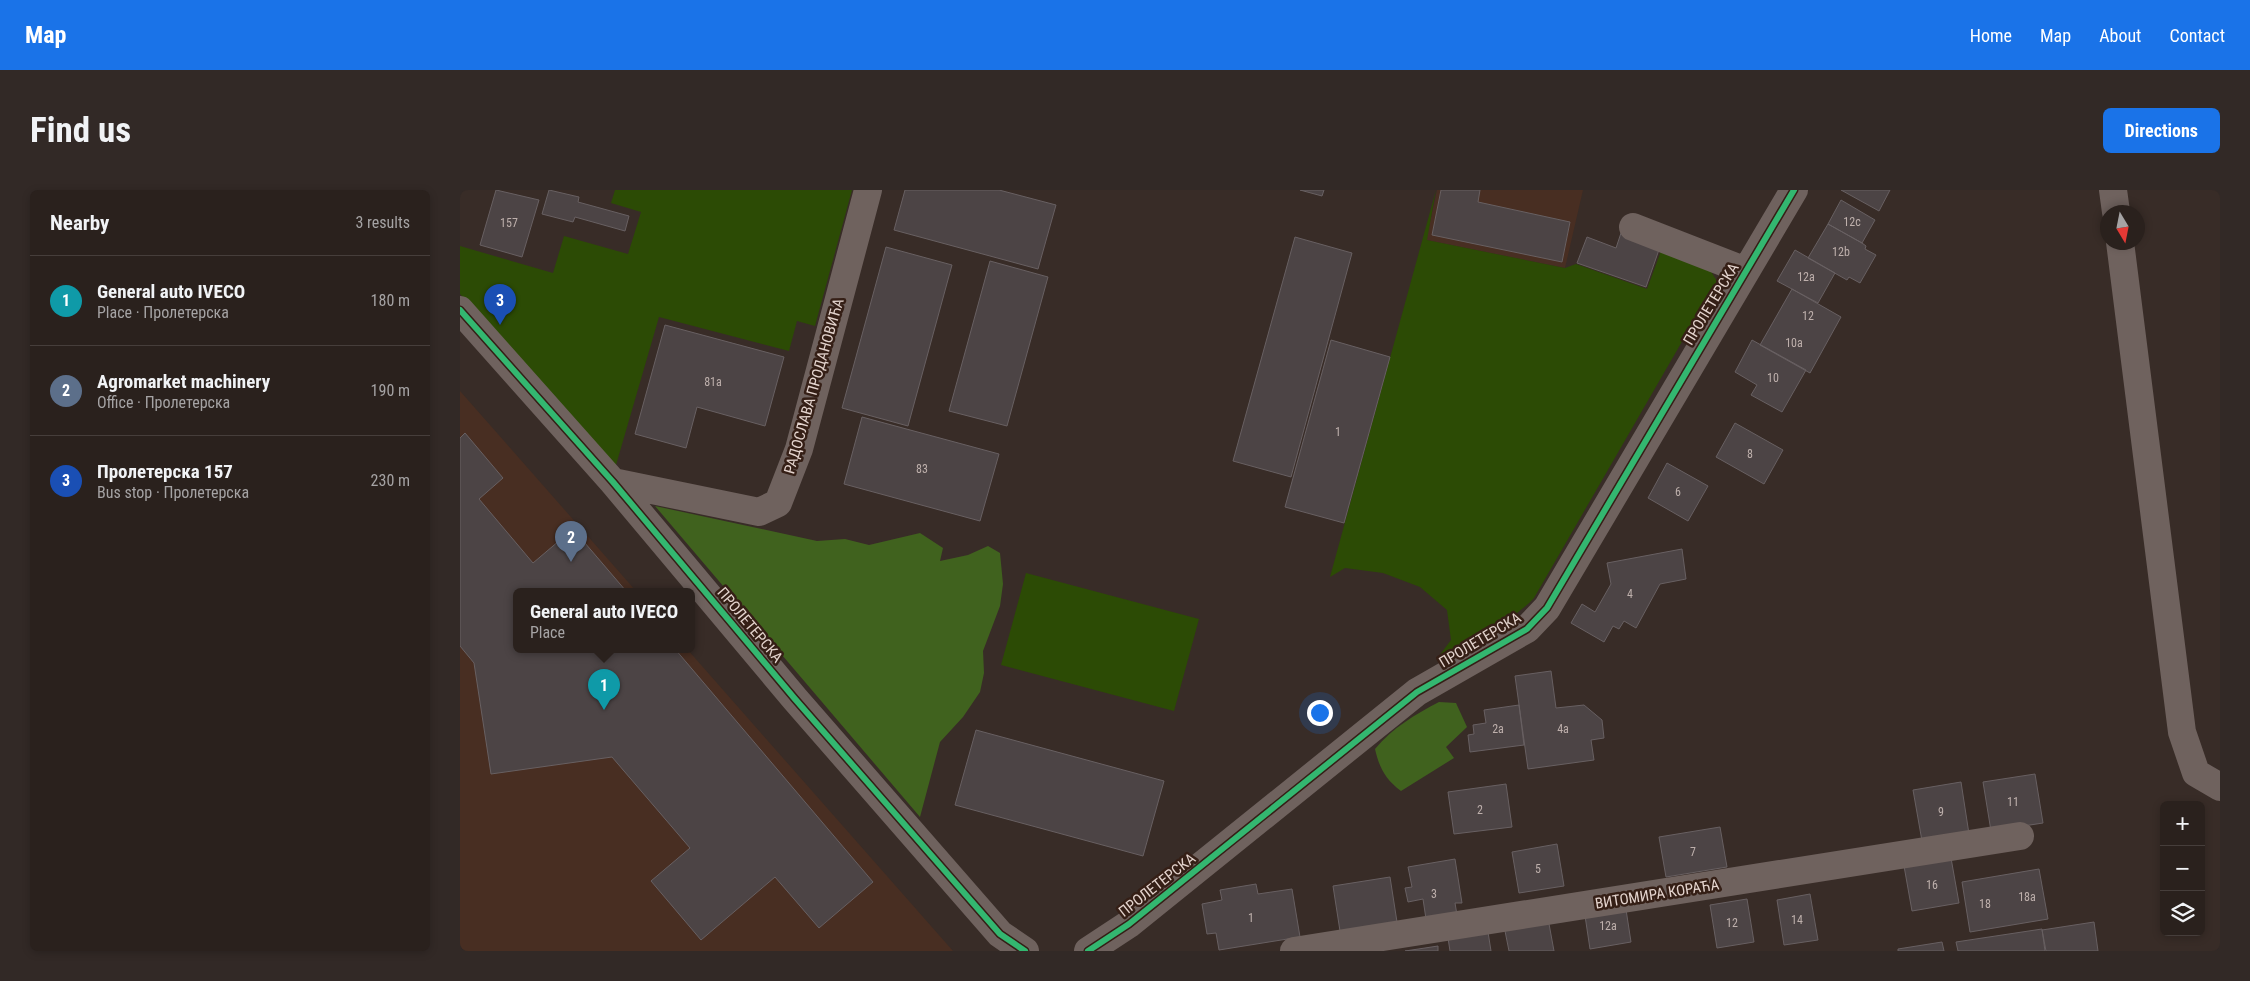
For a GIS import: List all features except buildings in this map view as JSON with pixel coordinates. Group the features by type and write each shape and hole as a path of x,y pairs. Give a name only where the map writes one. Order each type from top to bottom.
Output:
{"street":[{"name":"РАДОСЛАВА ПРОДАНОВИЋА","path":"613,482 760,512 778,502 799,449 868,190"},
{"name":"ПРОЛЕТЕРСКА","path":"1088,951 1129,924 1417,692 1527,629 1547,608 1794,190"},
{"path":"2113,190 2115,205"},
{"path":"1633,227 1746,271"},
{"path":"2121,250 2182,732 2196,773 2220,787"},
{"name":"ПРОЛЕТЕРСКА","path":"460,310 613,482 795,699 1000,934 1025,951"},
{"name":"ВИТОМИРА КОРАЋА","path":"1294,951 2020,836"}],"shaded area":[{"path":"1437,190 1583,190 1565,268 1426,240"},
{"path":"460,391 633,588 513,588 513,653 691,653 953,951 460,951"}],"green space":[{"path":"615,190 852,190 815,326 797,321 789,351 659,317 616,465 460,294 460,246 553,273 564,236 628,254 641,212 611,203"},
{"path":"1436,190 1427,240 1565,268 1576,264 1647,289 1661,251 1710,270 1717,281 1534,598 1524,608 1501,624 1439,656 1451,640 1447,610 1420,587 1383,573 1345,568 1330,577"},
{"path":"655,506 817,541 845,539 869,545 920,533 943,548 940,561 968,555 988,546 1000,553 1003,584 1000,606 983,651 984,673 980,692 963,717 940,742 920,817"},
{"path":"1026,573 1199,619 1174,711 1001,665"},
{"path":"1439,702 1456,703 1467,727 1446,747 1454,758 1401,791 1384,772 1378,761 1375,749 1397,728"}],"cycle path":[{"path":"1088,951 1129,924 1417,692 1527,629 1547,608 1794,190"},
{"path":"460,310 613,482 795,699 1000,934 1025,951"}],"place":[{"name":"Пролетерска 157","path":"500,325"},
{"name":"Agromarket machinery","path":"571,562"},
{"name":"General auto IVECO","path":"604,710"}]}
